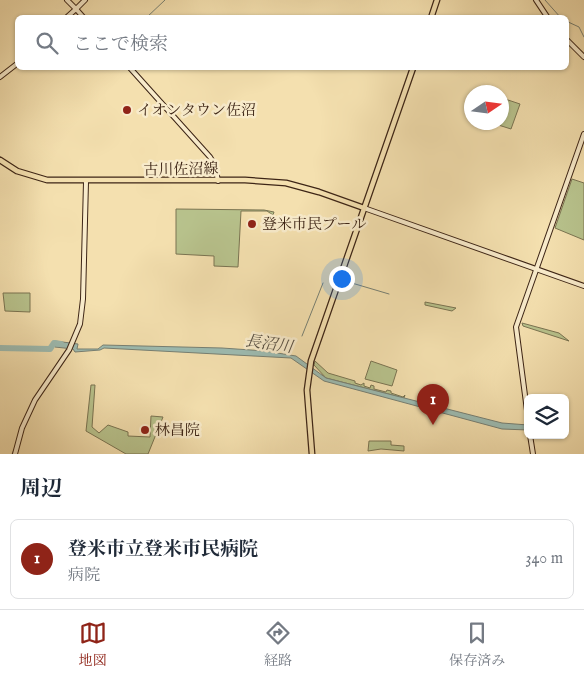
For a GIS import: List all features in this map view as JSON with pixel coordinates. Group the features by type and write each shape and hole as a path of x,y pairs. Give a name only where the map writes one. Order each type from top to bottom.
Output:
{"main road":[{"path":"432,15 437,0"},
{"path":"312,454 307,390 310,361 412,70"},
{"name":"古川佐沼線","path":"0,160 17,171 42,179 86,182 218,181 286,183 319,192 364,208"}],"street":[{"path":"67,0 81,15"},
{"path":"69,15 85,0"},
{"path":"536,0 546,15"},
{"path":"569,41 584,57"},
{"path":"0,77 15,65"},
{"path":"132,70 210,157 215,165 218,181"},
{"path":"525,394 516,327 584,134"},
{"path":"15,454 22,428 35,400 69,350 83,307 86,182"},
{"path":"364,208 584,286"},
{"path":"531,439 533,454"}],"green space":[{"path":"509,100 520,104 511,129 509,128"},
{"path":"572,179 584,183 584,240 555,228"},
{"path":"176,209 264,210 274,212 273,215 267,211 241,211 238,267 214,266 214,256 176,254"},
{"path":"3,293 30,293 30,312 5,311"},
{"path":"425,302 456,308 452,311 425,305"},
{"path":"522,323 559,333 569,341 523,326"},
{"path":"315,361 328,373 355,381 355,383 361,385 364,383 364,386 370,388 371,385 374,386 374,389 386,392 387,390 391,391 391,393 403,397 405,395 404,398 326,378 314,365"},
{"path":"371,361 397,370 392,386 365,379"},
{"path":"91,385 95,385 92,427 99,433 108,425 128,432 128,436 150,437 151,416 163,417 148,454 126,454 86,431"},
{"path":"369,441 391,441 391,445 404,446 404,451 381,449 368,451"}],"water":[{"path":"55,341 78,344 77,349 98,349 103,345 222,348 265,351 296,356 326,378 502,423 524,425 524,430 502,429 324,381 291,358 104,348 100,350 75,352 73,349 55,347"}],"waterway":[{"path":"149,15 165,0"},
{"path":"545,0 558,15"},
{"path":"569,22 579,27 584,37"},
{"path":"345,281 389,294"},
{"path":"302,336 323,283"},
{"name":"長沼川","path":"0,348 50,349 54,343 61,344"},
{"path":"40,390 68,347"},
{"path":"12,454 15,448"}],"place":[{"name":"イオンタウン佐沼","path":"127,110"},
{"name":"登米市民プール","path":"252,224"},
{"name":"登米市立登米市民病院","path":"433,425"},
{"name":"林昌院","path":"145,430"}]}
